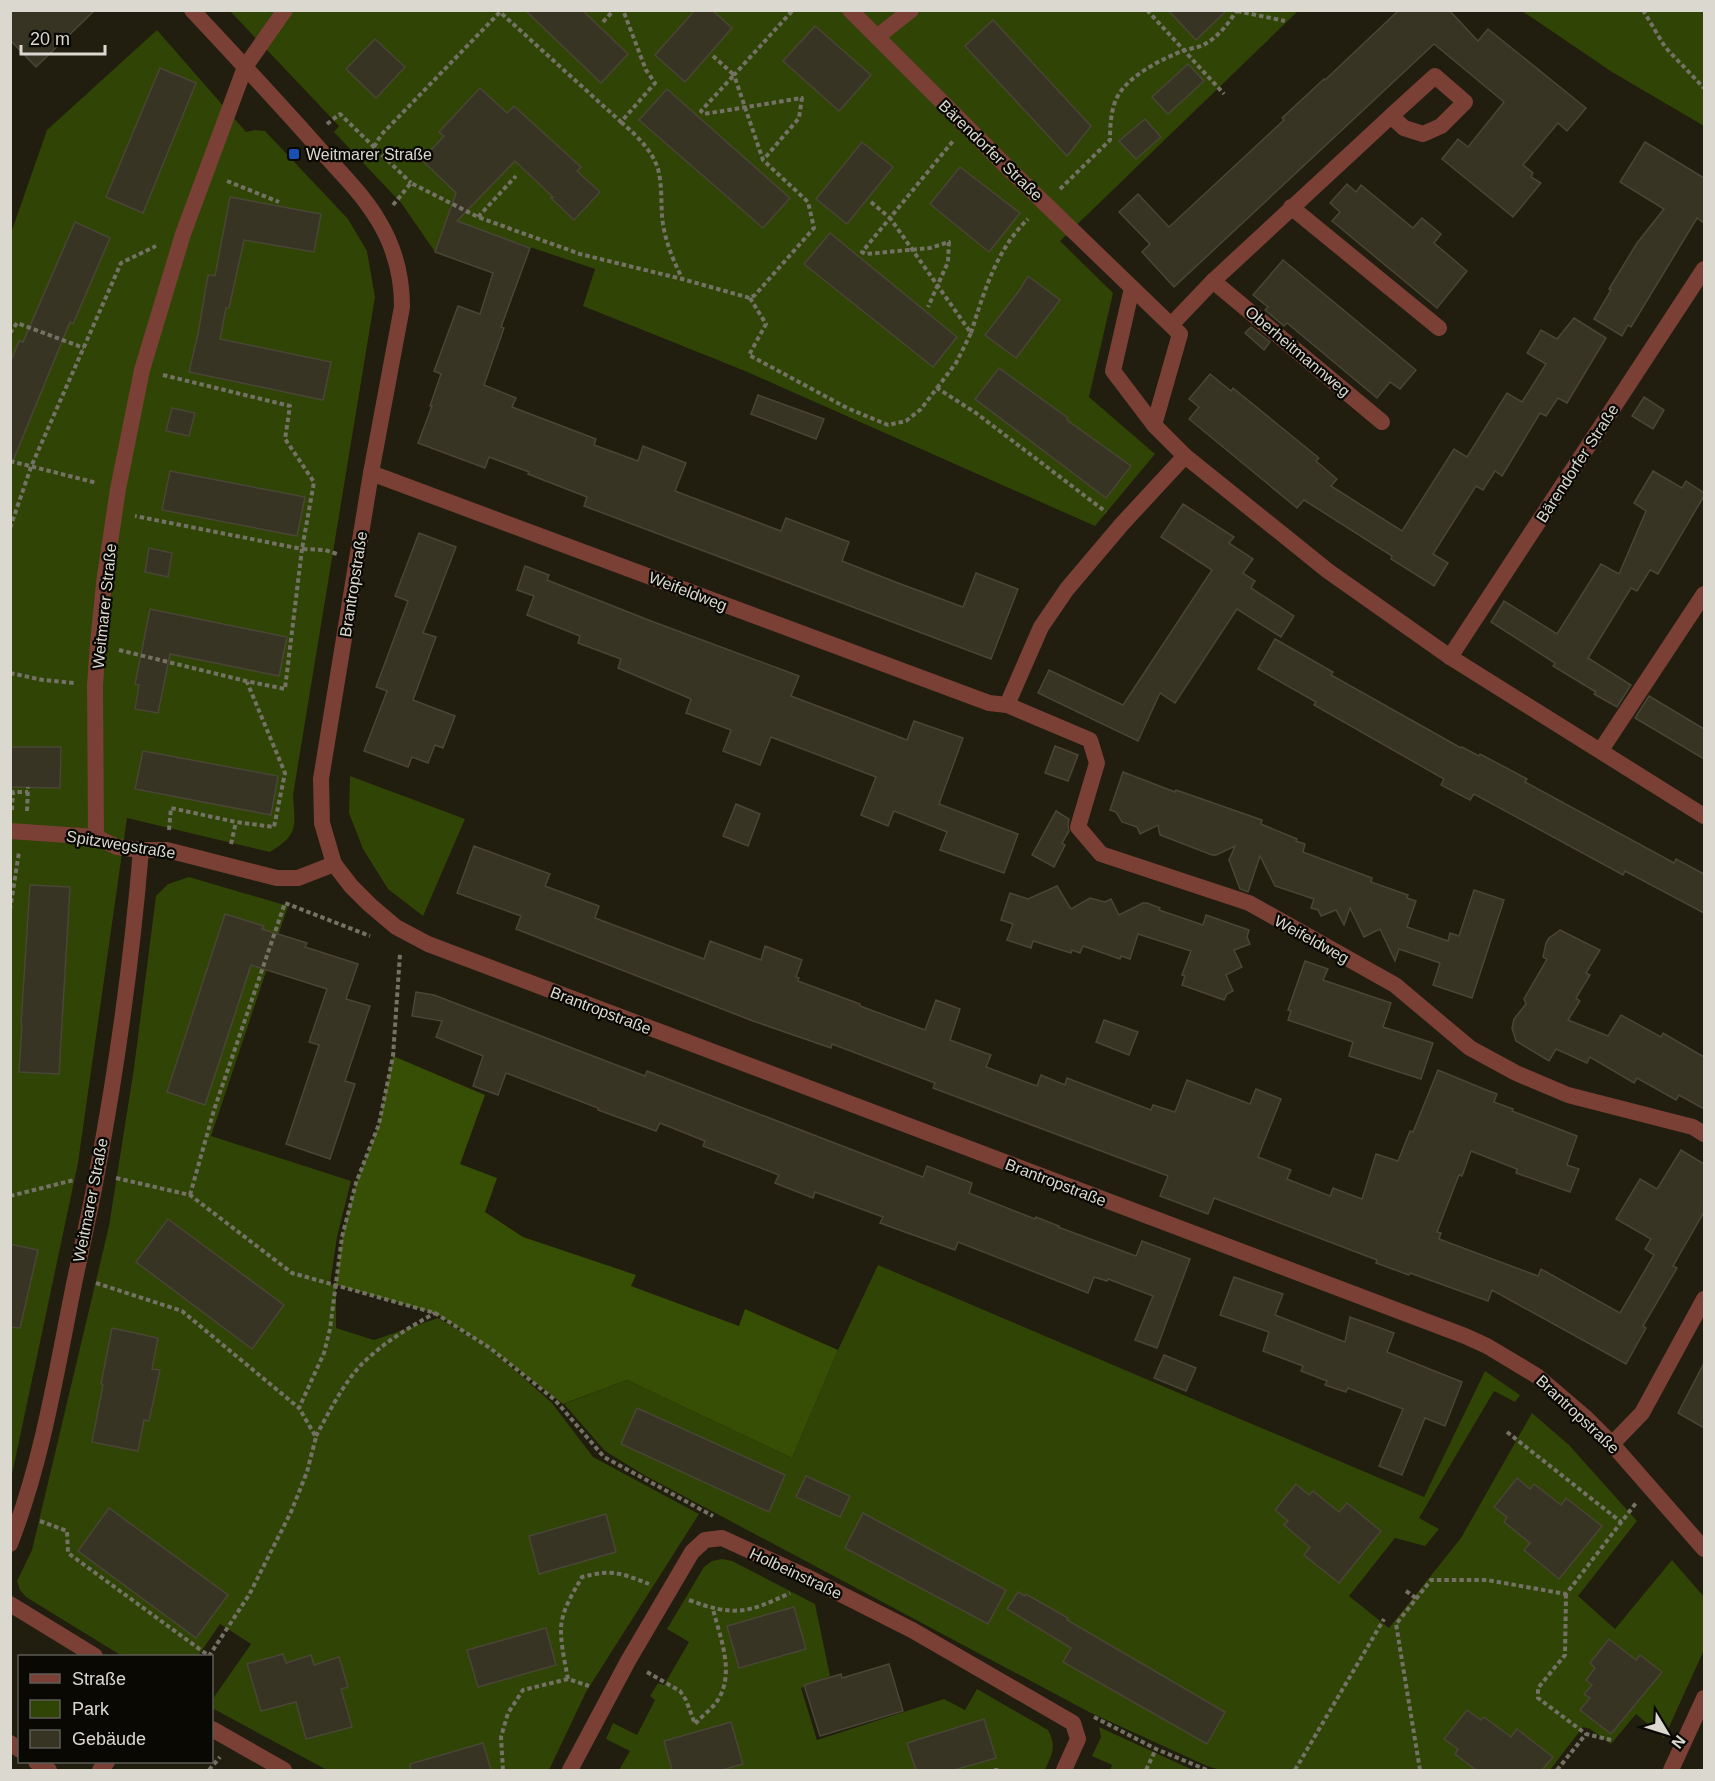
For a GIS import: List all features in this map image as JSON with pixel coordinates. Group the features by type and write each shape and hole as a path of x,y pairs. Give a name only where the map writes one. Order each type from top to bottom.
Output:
{"street":[{"name":"Brantropstraße","path":"192,10 365,201 379,222 397,262 402,307 371,473 321,779 322,823 334,864 351,886 396,927 428,944 1487,1346 1537,1376 1585,1417 1612,1444 1704,1549"},
{"name":"Weitmarer Straße","path":"96,837 95,684 104,583 118,489 142,370 183,234 245,67 285,10"},
{"name":"Bärendorfer Straße","path":"850,10 1171,325"},
{"path":"877,37 911,10"},
{"path":"1154,425 1180,334 1171,325 1213,280 1391,116"},
{"path":"1292,207 1439,328"},
{"name":"Bärendorfer Straße","path":"1450,657 1704,269"},
{"name":"Oberheitmannweg","path":"1213,280 1382,422"},
{"path":"1131,288 1113,371 1154,425 1185,456 1328,571 1450,657 1704,816"},
{"path":"1007,705 1041,627 1067,589 1122,524 1185,456"},
{"name":"Weifeldweg","path":"371,473 989,703 1007,705 1090,740 1097,763 1078,827 1101,854 1249,903 1395,985 1470,1048 1516,1073 1568,1095 1693,1127 1704,1134"},
{"path":"1601,750 1704,594"},
{"name":"Spitzwegstraße","path":"17,831 96,837 117,847 167,850 277,878 298,878 334,864"},
{"name":"Weitmarer Straße","path":"10,1544 21,1515 41,1443 97,1173 121,1025 137,902 141,850"},
{"path":"1612,1444 1642,1413 1704,1299"},
{"path":"570,1770 628,1661 692,1552 705,1540 722,1538"},
{"name":"Holbeinstraße","path":"722,1538 805,1576 912,1630 1074,1723"},
{"path":"10,1604 93,1655"},
{"path":"1671,1770 1704,1698"},
{"path":"1065,1770 1078,1739 1074,1723"},
{"path":"213,1729 284,1770"}],"path":[{"path":"603,22 614,10"},
{"path":"621,122 655,83 646,70 623,10"},
{"path":"763,160 799,118 802,98 704,114 701,111 793,10"},
{"path":"1147,10 1224,94"},
{"path":"1643,10 1665,47 1704,88"},
{"path":"374,147 381,135 499,11 621,122 650,153 658,170 666,239 682,279"},
{"path":"311,139 340,114 411,183 478,218 580,254 750,298 766,324 749,355 847,408 888,425 906,421 921,409 956,363 971,333 992,272 1005,248 1025,221 1110,140 1113,110 1120,91 1138,75 1165,58 1205,45 1224,29 1237,11 1284,21"},
{"path":"713,56 734,75 763,160 808,202 814,228 750,298"},
{"path":"928,307 948,262 949,242 930,248 866,254 862,252 965,125"},
{"path":"206,173 279,202"},
{"path":"478,218 516,176"},
{"path":"379,222 411,183"},
{"path":"871,202 890,218 971,333"},
{"path":"10,528 31,467 121,264 183,234"},
{"path":"10,333 17,323 84,348"},
{"path":"98,644 285,689 302,549 314,482 285,439 290,406 142,370"},
{"path":"937,388 976,413 1122,524"},
{"path":"10,461 118,489"},
{"path":"115,512 302,549 325,550"},
{"path":"10,673 43,680 95,684"},
{"path":"167,850 171,808 236,822 274,827 285,772 246,681"},
{"path":"27,806 28,787"},
{"path":"10,910 17,831"},
{"path":"190,1195 214,1110 285,903 380,940"},
{"path":"299,1408 324,1353 330,1329 342,1237 356,1183 380,1124 393,1056 400,948 396,927"},
{"path":"10,1196 97,1173 190,1195 291,1273 435,1313 490,1347 555,1400 604,1457 722,1520 722,1538"},
{"path":"75,1276 182,1311 299,1408 316,1437"},
{"path":"210,1655 249,1595 291,1512 307,1472 316,1437 338,1397 363,1363 390,1340 435,1313"},
{"path":"1507,1432 1621,1522"},
{"path":"1611,1740 1586,1734 1538,1698 1538,1688 1565,1655 1566,1594 1649,1486"},
{"path":"21,1515 67,1531 68,1553 208,1655"},
{"path":"1420,1770 1396,1624 1431,1580 1487,1580 1566,1594"},
{"path":"1406,1591 1416,1599"},
{"path":"628,1661 680,1691 695,1724 716,1704 726,1678 727,1664 712,1609"},
{"path":"1295,1770 1384,1619"},
{"path":"503,1770 501,1737 508,1713 523,1690 568,1679"},
{"path":"1074,1723 1080,1710 1156,1749 1207,1770"},
{"path":"1557,1770 1586,1734"},
{"path":"1146,1770 1156,1749"},
{"path":"994,1770 1001,1770"}],"green space":[{"path":"230,11 1298,11 1060,241 1113,293 1089,397 1155,454 1095,526 745,371 583,306 595,269 447,219 435,252 402,204 334,132 339,126"},
{"path":"1522,11 1704,11 1704,126 1612,72"},
{"path":"157,30 246,132 265,131 348,219 367,251 375,297 293,795 294,822 291,834 270,852 127,818 78,1163 11,1479 11,233 47,130"},
{"path":"350,776 465,819 423,916 388,889 363,849 349,813"},
{"path":"189,877 288,906 211,1136 351,1181 337,1237 330,1284 336,1285 336,1328 374,1340 438,1318 490,1348 552,1403 593,1457 699,1514 586,1692 549,1770 327,1770 213,1709 213,1699 251,1644 220,1624 199,1655 120,1655 26,1597 20,1590 17,1581 32,1550 109,1226 134,1068 156,896 168,884"},
{"path":"393,1056 485,1095 460,1164 497,1178 485,1212 523,1237 636,1275 631,1286 739,1326 745,1309 838,1350 792,1458 627,1380 563,1404 490,1348 435,1313 336,1285 342,1237 356,1183 379,1124"},
{"path":"878,1265 1424,1497 1485,1371 1520,1395 1515,1402 1494,1391 1419,1518 1439,1529 1425,1546 1395,1538 1349,1596 1389,1628 1461,1538 1532,1413 1569,1445 1637,1521 1578,1596 1615,1629 1672,1560 1704,1597 1704,1650 1664,1738 1636,1714 1611,1744 1590,1729 1583,1727 1550,1770 1220,1770 1089,1712 644,1475 605,1451 564,1404 627,1380 792,1458 838,1350"},
{"path":"722,1559 732,1561 815,1604 830,1676 801,1688 817,1740 944,1699 965,1710 977,1689 1048,1730 1053,1746 1045,1770 619,1770 630,1751 606,1739 613,1723 637,1735 655,1700 650,1696 658,1683 664,1685 689,1642 667,1629 704,1567 712,1561"},
{"path":"1099,1727 1193,1770 1110,1770 1112,1765 1092,1756 1101,1737"}],"building":[{"path":"10,10 95,10 36,67 10,40"},
{"path":"525,10 582,10 628,54 601,83"},
{"path":"695,10 712,10 732,28 685,82 655,55"},
{"path":"1168,10 1227,10 1196,40"},
{"path":"1399,10 1449,10 1478,41 1488,29 1586,108 1567,131 1558,123 1523,165 1533,173 1531,177 1541,183 1513,217 1442,159 1458,139 1468,147 1504,102 1434,44 1174,287 1142,252 1150,244 1119,212 1138,194 1169,227"},
{"path":"993,20 1091,126 1067,156 965,46"},
{"path":"815,26 871,75 839,111 783,61"},
{"path":"375,39 405,67 376,98 346,69"},
{"path":"1188,64 1204,81 1168,114 1152,97"},
{"path":"160,68 196,83 143,213 106,197"},
{"path":"480,88 507,113 514,106 581,167 577,171 600,192 574,220 515,161 457,221 530,248 501,327 504,328 484,385 516,398 512,407 596,439 594,445 638,461 643,446 686,463 675,491 781,531 786,518 849,542 842,561 898,583 963,607 976,573 1018,589 991,659 584,506 587,497 528,474 529,472 489,457 485,468 418,443 441,374 434,371 458,306 480,314 493,273 435,252 456,193 422,160 444,136 439,132"},
{"path":"667,89 790,198 763,228 639,120"},
{"path":"1145,119 1161,137 1136,159 1119,141"},
{"path":"862,142 893,167 847,224 816,199"},
{"path":"1645,142 1704,178 1704,223 1697,218 1631,327 1628,325 1622,336 1594,319 1637,243 1664,209 1620,182"},
{"path":"960,167 1020,213 989,252 930,204"},
{"path":"1347,184 1356,192 1361,185 1413,228 1422,218 1441,234 1434,243 1467,271 1437,308 1332,221 1340,212 1330,203"},
{"path":"230,197 321,214 314,252 244,240 220,339 331,362 323,400 189,372 208,275 215,276"},
{"path":"75,222 110,238 73,324 70,322 10,468 10,363 19,341 23,342"},
{"path":"830,233 957,337 933,367 804,264"},
{"path":"1283,260 1416,370 1400,389 1390,382 1377,398 1287,323 1284,326 1265,310 1268,307 1253,295"},
{"path":"1028,276 1060,300 1016,358 985,335"},
{"path":"1574,318 1606,338 1567,403 1558,398 1546,416 1540,413 1502,476 1495,471 1483,490 1476,486 1433,554 1448,563 1434,586 1391,559 1392,556 1304,500 1297,508 1189,419 1199,407 1189,399 1210,374 1231,391 1233,388 1319,458 1316,461 1337,479 1331,486 1402,531 1454,449 1467,457 1507,393 1522,402 1546,364 1527,353 1541,330 1557,339"},
{"path":"1251,327 1270,342 1264,350 1245,333"},
{"path":"999,368 1131,466 1106,498 975,399"},
{"path":"758,395 824,419 816,439 751,414"},
{"path":"1644,397 1664,410 1653,429 1632,416"},
{"path":"172,408 195,413 189,436 166,431"},
{"path":"170,471 305,497 297,536 162,510"},
{"path":"1653,471 1682,488 1686,481 1704,493 1704,496 1658,574 1650,570 1637,591 1631,588 1588,658 1631,685 1617,707 1594,694 1596,692 1553,666 1555,663 1491,622 1504,601 1557,634 1601,564 1619,574 1646,511 1634,503"},
{"path":"1183,504 1234,537 1229,543 1253,559 1243,573 1255,581 1251,588 1294,616 1281,637 1237,609 1175,703 1160,693 1138,741 1038,693 1049,670 1123,705 1212,570 1161,537"},
{"path":"419,533 456,547 423,633 436,637 413,700 455,716 443,748 435,745 428,763 412,757 408,767 364,751 387,691 376,687 408,601 395,596"},
{"path":"149,548 172,553 168,577 145,572"},
{"path":"525,566 549,575 547,580 799,676 791,696 907,740 914,721 963,738 939,804 1018,834 1004,873 940,850 947,832 894,811 888,826 861,815 876,777 771,737 760,765 723,751 731,730 686,713 691,699 618,668 621,659 578,643 580,636 527,615 534,596 517,590"},
{"path":"150,609 287,637 279,676 170,654 158,713 135,709 139,685 135,684"},
{"path":"1275,639 1333,672 1331,675 1461,748 1479,756 1480,754 1527,779 1525,782 1674,863 1676,859 1704,874 1704,913 1625,871 1623,875 1474,794 1470,800 1441,785 1444,779 1314,705 1316,702 1258,669"},
{"path":"1649,696 1704,729 1704,759 1635,718"},
{"path":"1055,746 1078,755 1068,781 1045,773"},
{"path":"10,747 61,747 60,788 10,787"},
{"path":"143,751 278,776 271,815 135,789"},
{"path":"1123,772 1175,792 1176,790 1262,820 1261,824 1305,844 1303,852 1372,878 1371,882 1408,895 1407,898 1416,901 1407,927 1448,941 1450,933 1459,936 1474,890 1504,900 1472,998 1433,985 1440,963 1399,949 1395,961 1380,929 1364,937 1350,908 1344,925 1336,910 1321,916 1318,910 1311,908 1314,899 1275,886 1260,856 1248,892 1240,889 1229,860 1235,846 1212,855 1160,835 1158,825 1140,834 1137,827 1122,822 1116,812 1110,810"},
{"path":"736,804 760,814 748,846 723,836"},
{"path":"1056,811 1069,819 1069,831 1062,843 1065,845 1054,867 1032,855"},
{"path":"474,846 550,874 545,886 599,906 595,918 704,959 710,941 761,960 765,946 802,960 796,977 799,978 798,981 925,1030 936,1000 960,1009 950,1040 991,1055 986,1067 1037,1086 1041,1075 1065,1085 1067,1078 1151,1110 1153,1105 1175,1112 1187,1080 1250,1104 1256,1089 1281,1099 1258,1157 1291,1170 1287,1179 1330,1196 1333,1188 1362,1199 1376,1154 1398,1161 1410,1131 1413,1132 1438,1070 1497,1094 1494,1102 1577,1136 1567,1165 1579,1169 1570,1192 1516,1173 1517,1169 1471,1151 1437,1232 1441,1233 1439,1239 1538,1276 1541,1269 1620,1313 1654,1255 1645,1249 1651,1239 1616,1219 1640,1179 1657,1189 1681,1150 1704,1164 1704,1212 1673,1266 1677,1268 1643,1326 1646,1328 1626,1364 1492,1290 1488,1301 1410,1273 1409,1275 1376,1263 1377,1260 1214,1198 1208,1214 1160,1196 1168,1176 933,1088 935,1083 832,1044 831,1048 753,1021 516,929 521,916 457,893"},
{"path":"30,885 70,887 59,1074 19,1072"},
{"path":"1057,886 1071,909 1090,898 1105,902 1111,899 1119,915 1147,903 1160,908 1159,910 1203,925 1206,915 1249,930 1247,937 1250,944 1234,950 1242,967 1226,975 1233,991 1227,994 1224,1000 1182,985 1185,976 1182,975 1191,951 1138,934 1130,959 1121,956 1120,959 1083,946 1080,953 1072,950 1071,953 1033,941 1031,948 1007,940 1013,924 1001,920 1010,893 1028,899"},
{"path":"225,914 264,926 262,929 307,943 305,947 358,964 346,999 370,1006 345,1081 355,1084 330,1159 286,1144 319,1045 309,1042 327,989 251,965 205,1105 167,1092"},
{"path":"1560,930 1600,950 1586,973 1590,975 1576,998 1580,1001 1568,1020 1608,1036 1621,1015 1661,1037 1663,1033 1704,1057 1704,1109 1679,1095 1676,1100 1637,1078 1634,1083 1590,1057 1587,1063 1556,1049 1549,1061 1516,1041 1512,1028 1514,1019 1526,1004 1524,999 1547,959 1543,957 1546,943"},
{"path":"1305,961 1328,969 1323,980 1391,1003 1383,1027 1433,1043 1421,1079 1349,1056 1353,1042 1288,1020 1291,1011 1288,1010"},
{"path":"416,992 434,995 645,1076 647,1071 923,1177 927,1166 972,1183 969,1193 1136,1256 1142,1241 1190,1259 1157,1348 1135,1340 1153,1296 1108,1279 1107,1281 1094,1277 1088,1293 958,1242 955,1250 880,1223 883,1217 815,1192 813,1198 775,1183 779,1175 703,1146 705,1141 660,1123 656,1131 506,1073 498,1095 473,1086 483,1056 436,1037 442,1021 412,1016"},
{"path":"1104,1020 1138,1032 1129,1055 1096,1042"},
{"path":"168,1219 284,1305 252,1349 136,1262"},
{"path":"10,1244 38,1250 20,1328 10,1327"},
{"path":"1234,1277 1283,1294 1275,1315 1345,1342 1350,1317 1394,1333 1387,1352 1462,1382 1445,1426 1425,1418 1402,1475 1379,1466 1403,1409 1348,1388 1346,1392 1325,1385 1327,1381 1301,1371 1303,1366 1263,1351 1269,1332 1220,1315"},
{"path":"112,1328 158,1338 152,1369 160,1370 149,1421 144,1420 138,1451 92,1442"},
{"path":"1164,1355 1196,1368 1186,1391 1154,1378"},
{"path":"1704,1363 1704,1428 1678,1413"},
{"path":"637,1408 785,1475 769,1512 621,1444"},
{"path":"806,1476 850,1496 840,1517 796,1497"},
{"path":"1517,1478 1530,1489 1534,1484 1561,1505 1566,1498 1602,1526 1559,1579 1524,1550 1530,1543 1504,1522 1507,1517 1494,1507"},
{"path":"1296,1484 1309,1495 1313,1491 1339,1512 1347,1503 1381,1531 1339,1583 1304,1555 1310,1547 1284,1525 1288,1521 1275,1510"},
{"path":"109,1508 228,1595 196,1638 78,1551"},
{"path":"863,1513 1006,1590 988,1624 845,1548"},
{"path":"606,1514 616,1552 539,1574 529,1536"},
{"path":"1018,1592 1025,1596 1026,1594 1068,1618 1067,1620 1225,1712 1207,1744 1063,1662 1071,1648 1007,1609"},
{"path":"794,1607 806,1649 739,1668 727,1626"},
{"path":"546,1628 556,1665 478,1687 467,1650"},
{"path":"1609,1639 1636,1660 1640,1655 1662,1672 1611,1734 1580,1710 1590,1698 1584,1694 1592,1685 1586,1680 1595,1668 1590,1663"},
{"path":"283,1654 286,1663 311,1655 314,1665 339,1657 348,1687 341,1689 352,1727 306,1739 296,1702 261,1711 247,1664"},
{"path":"889,1664 903,1711 820,1736 804,1685 841,1674 842,1678"},
{"path":"1467,1710 1481,1720 1484,1717 1511,1737 1517,1729 1553,1757 1542,1770 1476,1770 1455,1754 1458,1749 1444,1739"},
{"path":"984,1719 996,1758 954,1770 916,1770 907,1743"},
{"path":"731,1722 743,1764 722,1770 672,1770 664,1741"},
{"path":"483,1743 491,1770 411,1770 410,1764"}],"place":[{"name":"Weitmarer Straße","path":"294,154"}]}
